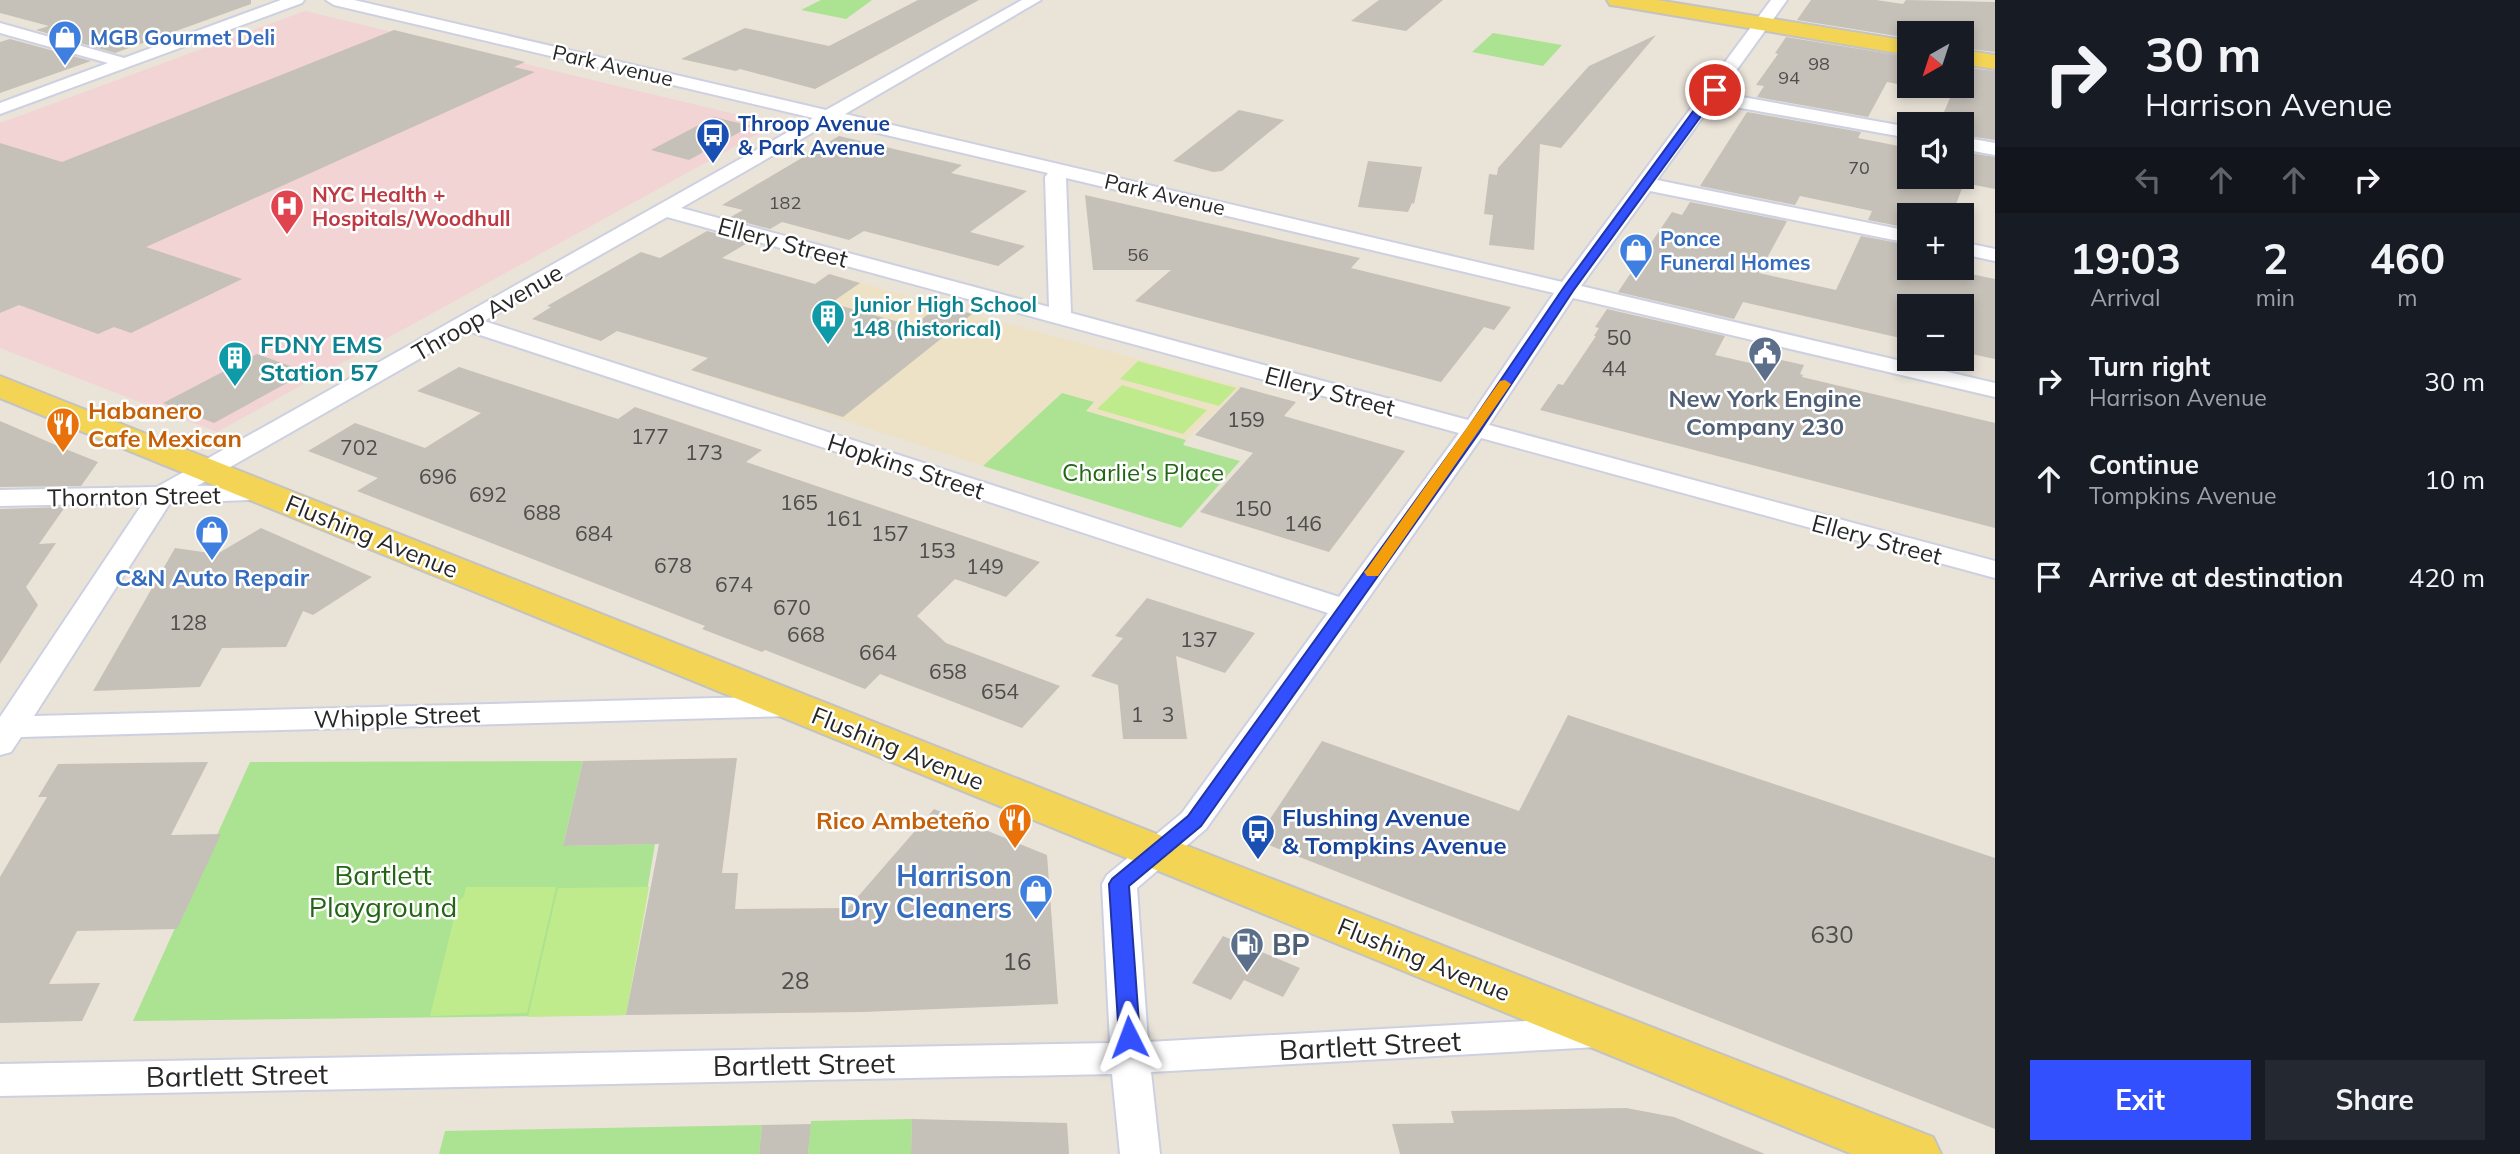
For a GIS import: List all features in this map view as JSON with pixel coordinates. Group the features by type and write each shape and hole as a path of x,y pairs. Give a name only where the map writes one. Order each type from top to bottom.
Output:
{"main road":[{"path":"1618,0 1897,46"},
{"path":"1974,59 1995,62"},
{"name":"Flushing Avenue","path":"0,386 1913,1154"}],"street":[{"path":"0,109 296,0"},
{"name":"Park Avenue","path":"334,0 1995,390"},
{"name":"Throop Avenue","path":"4,733 161,496 1033,0"},
{"path":"1140,1154 1130,1058 1119,884 1194,821 1474,430 1568,289 1779,0"},
{"path":"0,28 125,63"},
{"path":"1710,97 1897,131"},
{"path":"1974,145 1995,149"},
{"path":"1059,316 1055,177 1063,170"},
{"path":"1646,184 1897,235"},
{"name":"Ellery Street","path":"666,210 1995,570"},
{"path":"1974,251 1995,255"},
{"name":"Hopkins Street","path":"467,323 1346,609"},
{"name":"Thornton Street","path":"0,498 268,493"},
{"name":"Whipple Street","path":"4,733 793,706"},
{"name":"Bartlett Street","path":"0,1080 1130,1058 1607,1031"}],"shaded area":[{"name":"NYC Health + Hospitals/Woodhull","path":"305,11 776,124 217,432 0,348 0,123"},
{"path":"829,274 1241,387 1186,440 1085,411 1094,402 1062,393 983,466 691,370"}],"green space":[{"path":"821,0 872,0 846,19 801,10"},
{"path":"1493,33 1562,45 1543,66 1472,52"},
{"path":"1138,361 1236,388 1219,406 1120,379"},
{"path":"1122,385 1207,410 1183,434 1097,409"},
{"name":"Charlie's Place","path":"1062,393 1094,402 1086,411 1186,440 1183,445 1240,461 1181,528 983,466"},
{"name":"Bartlett Playground","path":"583,761 563,846 655,844 626,1015 133,1021 250,762"},
{"path":"466,887 556,887 527,1013 430,1016 458,902 464,896"},
{"path":"649,887 626,1015 528,1017 558,888"},
{"path":"912,1119 911,1154 808,1154 811,1121"},
{"path":"762,1125 759,1154 439,1154 445,1131"}],"building":[{"path":"0,0 251,0 251,4 115,53 36,30 49,26 0,13"},
{"path":"918,0 979,0 815,89 740,69 736,71 681,59 745,28 829,46"},
{"path":"1379,0 1443,0 1406,31 1351,21"},
{"path":"1811,0 1876,0 1903,4 1906,0 1995,2 1995,52 1974,49 1974,21 1897,21 1897,36 1797,20"},
{"path":"394,30 525,62 514,67 535,72 146,247 242,279 131,333 114,327 98,334 19,305 0,313 0,143 62,162"},
{"path":"1656,35 1561,148 1540,144 1534,250 1489,245 1493,215 1484,214 1489,174 1497,175 1498,168 1589,66"},
{"path":"1786,37 1897,55 1897,84 1887,82 1868,117 1757,97 1764,86 1756,85 1778,54 1775,53"},
{"path":"10,39 91,61 0,93 0,42"},
{"path":"1974,68 1995,71 1995,140 1974,137 1974,112 1944,112 1950,98 1974,98"},
{"path":"1239,110 1284,120 1222,171 1213,172 1173,161"},
{"path":"1747,112 1861,132 1858,138 1897,146 1897,189 1962,189 1956,203 1897,203 1897,226 1868,220 1872,211 1800,196 1795,205 1700,186"},
{"path":"714,117 751,126 689,160 651,150"},
{"path":"839,136 962,165 951,173 1027,191 970,232 1025,246 998,266 864,231 849,240 782,222 770,229 729,218 743,210 722,205"},
{"path":"1974,154 1995,157 1995,189 1974,185"},
{"path":"1368,161 1422,167 1414,204 1412,203 1408,212 1358,207"},
{"path":"1085,195 1360,258 1351,268 1511,307 1494,330 1484,327 1441,382 1135,301 1171,270 1093,270"},
{"path":"1690,202 1787,221 1759,273 1836,290 1861,236 1897,243 1897,280 1974,280 1974,275 1995,279 1995,359 1974,355 1974,294 1897,294 1897,337 1743,302 1734,319 1618,292 1672,212 1682,215"},
{"path":"707,231 749,242 722,258 815,284 829,274 860,283 831,303 913,326 940,305 972,314 843,417 691,370 708,358 617,331 601,341 532,319 551,307 547,306 641,252 660,258"},
{"path":"1607,309 1725,336 1715,355 1768,367 1773,358 1804,365 1800,374 1802,377 1995,423 1995,528 1540,410 1558,384 1563,385 1596,336 1599,328 1595,327"},
{"name":"FDNY EMS Station 57","path":"257,354 307,372 214,423 163,403"},
{"path":"459,367 618,419 635,407 762,450 746,462 1040,562 1006,597 955,579 917,616 946,643 1060,686 1022,728 880,674 865,689 702,629 705,626 357,491 378,478 308,451 355,423 425,448 481,413 417,391"},
{"path":"1241,387 1296,402 1284,416 1405,451 1329,552 1200,512 1253,453 1195,435"},
{"path":"0,421 98,462 81,486 0,487"},
{"path":"65,507 39,544 56,543 26,587 38,605 0,664 0,509"},
{"path":"261,528 372,577 313,615 303,611 286,647 222,648 200,687 93,691 175,548 217,554"},
{"path":"1147,598 1255,633 1225,673 1176,656 1187,739 1123,739 1118,685 1091,676 1123,638 1115,636"},
{"path":"1568,715 1995,858 1995,1129 1256,840 1322,741 1519,811"},
{"path":"737,758 722,873 738,873 735,909 848,908 934,809 1047,855 1058,1004 863,1012 626,1015 659,844 563,846 583,761"},
{"path":"208,762 171,835 221,834 177,929 77,931 49,984 100,983 82,1021 0,1023 0,877 47,797 38,797 58,764"},
{"name":"BP","path":"1223,936 1300,968 1283,997 1244,980 1231,1000 1192,983"},
{"path":"1626,1108 1674,1117 1765,1154 1400,1154 1392,1124 1454,1123 1451,1111"},
{"path":"912,1119 1067,1123 1069,1154 911,1154"},
{"path":"811,1124 808,1154 759,1154 762,1125"}],"slow traffic":[{"path":"1372,572 1505,384"}],"place":[{"name":"MGB Gourmet Deli","path":"65,67"},
{"name":"Throop Avenue & Park Avenue","path":"713,165"},
{"name":"NYC Health + Hospitals/Woodhull","path":"287,236"},
{"name":"Ponce Funeral Homes","path":"1636,280"},
{"name":"Junior High School 148 (historical)","path":"828,346"},
{"name":"New York Engine Company 230","path":"1765,383"},
{"name":"FDNY EMS Station 57","path":"235,388"},
{"name":"Habanero Cafe Mexican","path":"63,454"},
{"name":"C&N Auto Repair","path":"212,562"},
{"name":"Rico Ambeteño","path":"1015,850"},
{"name":"Flushing Avenue & Tompkins Avenue","path":"1258,861"},
{"name":"Harrison Dry Cleaners","path":"1036,921"},
{"name":"BP","path":"1247,974"}],"route":[{"path":"1129,1037 1119,884 1194,821 1474,430 1568,289 1715,90"}]}
